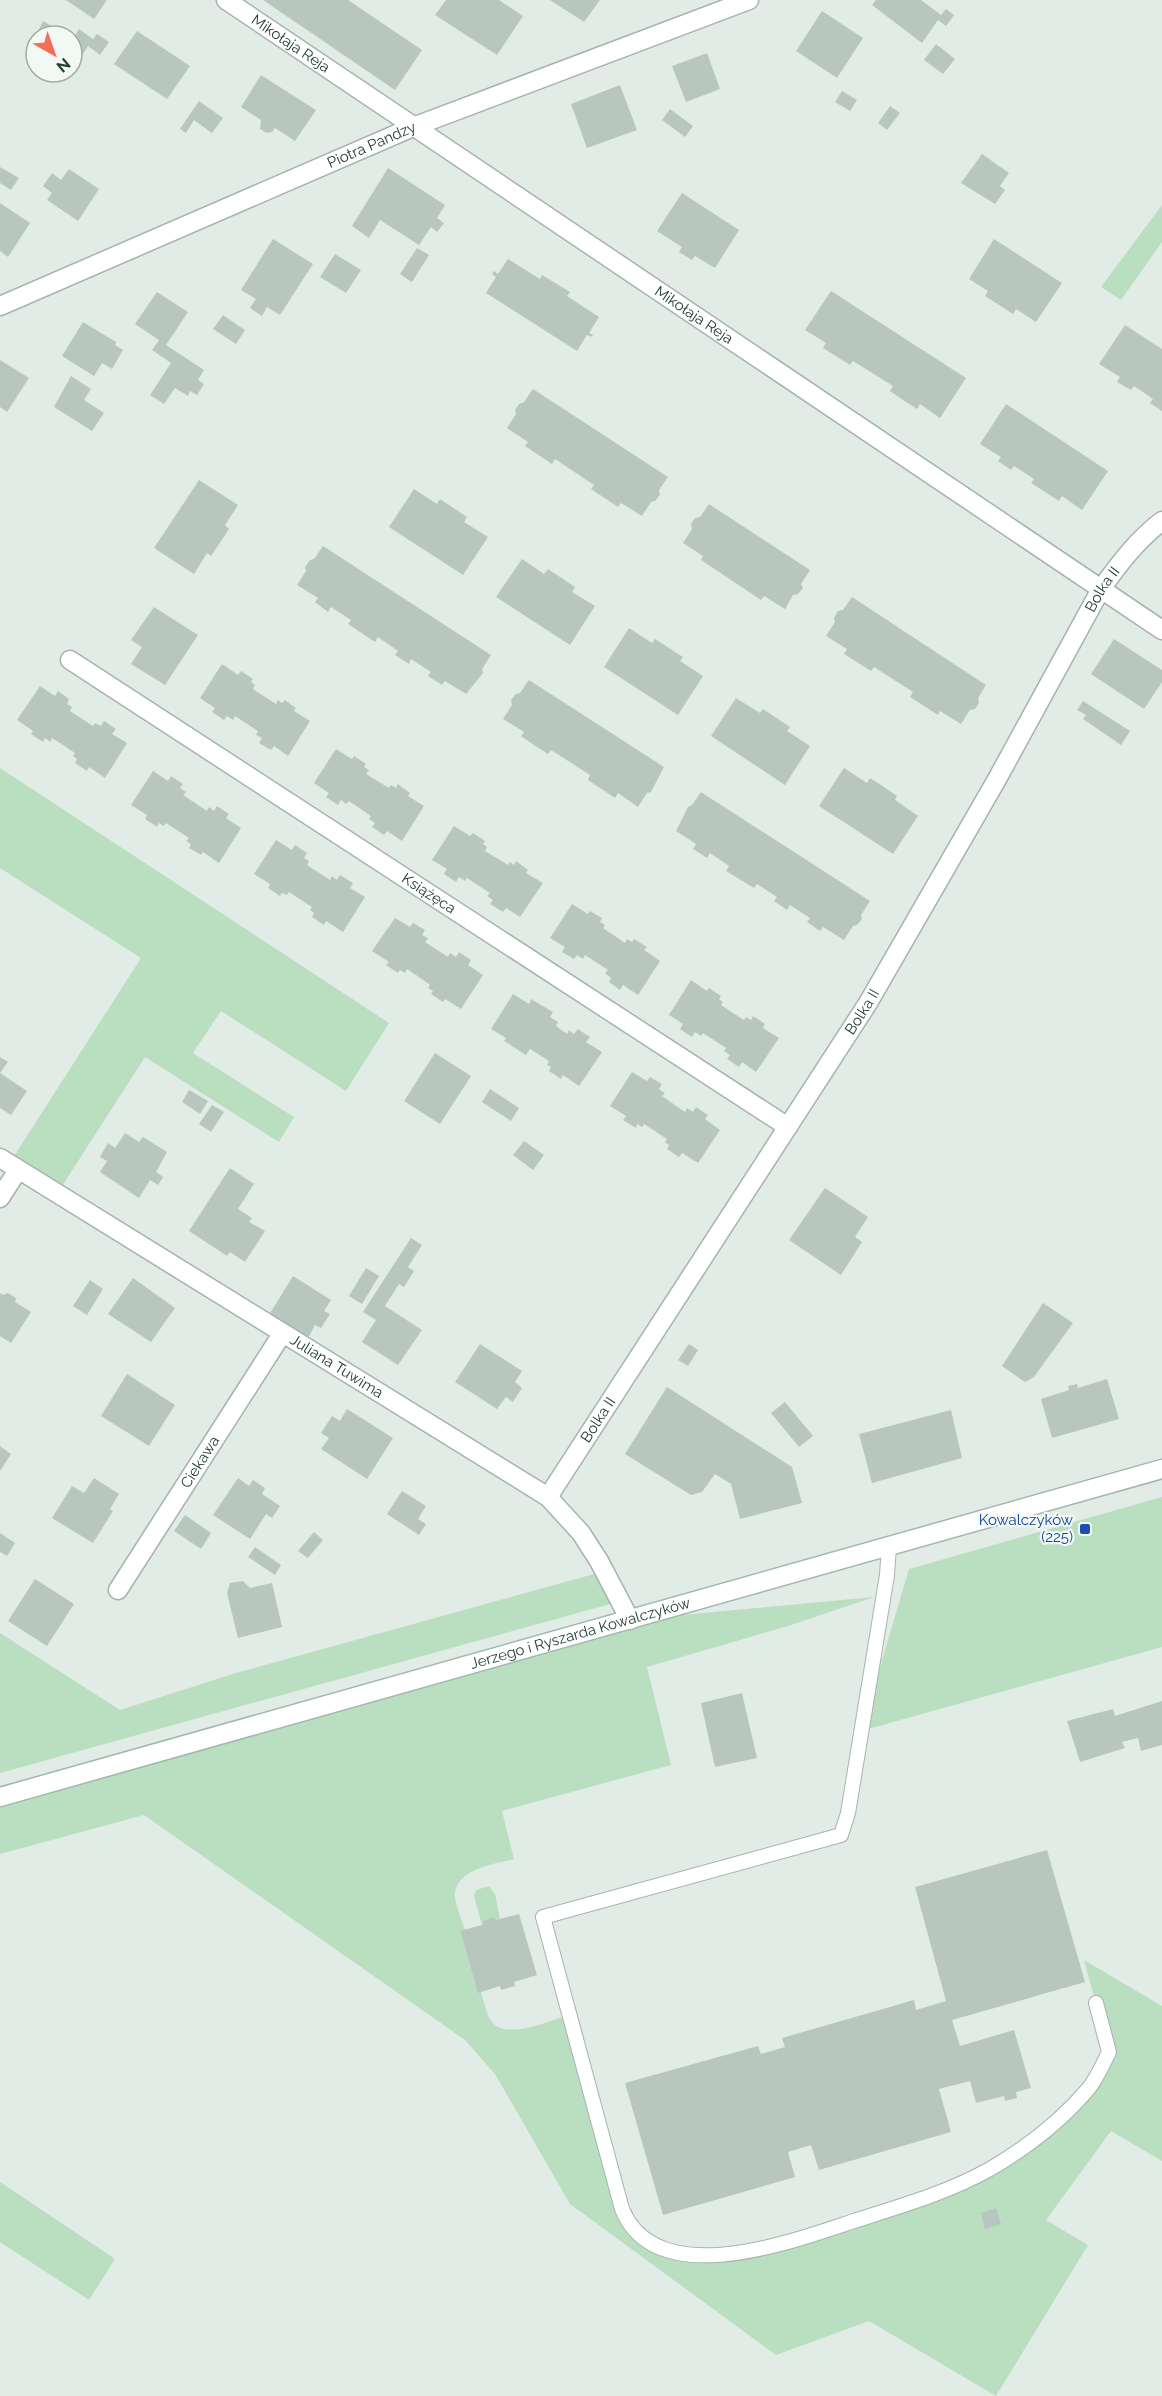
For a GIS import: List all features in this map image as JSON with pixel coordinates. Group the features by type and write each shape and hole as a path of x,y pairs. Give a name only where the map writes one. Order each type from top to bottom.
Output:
{"street":[{"name":"Mikołaja Reja","path":"226,0 1162,630"},
{"name":"Piotra Pandzy","path":"0,306 413,127 749,0"},
{"name":"Bolka II","path":"548,1497 868,1003 996,782 1101,589 1144,534 1162,521"},
{"name":"Książęca","path":"70,660 788,1127"},
{"name":"Juliana Tuwima","path":"0,1158 548,1497 581,1533 599,1561 630,1620"},
{"path":"0,1198 18,1170"},
{"name":"Ciekawa","path":"118,1590 282,1334"},
{"name":"Jerzego i Ryszarda Kowalczyków","path":"0,1797 1162,1469"}],"lane":[{"path":"889,1546 887,1575 848,1813 841,1835 543,1917 628,2224 646,2239 668,2250 699,2256 740,2254 796,2240 940,2194 991,2168 1043,2133 1090,2087 1109,2052 1096,2003"}],"green space":[{"path":"1162,205 1162,242 1121,300 1101,287"},
{"path":"0,768 389,1023 346,1091 221,1011 193,1053 294,1117 279,1142 145,1057 57,1194 9,1164 141,958 0,868"},
{"path":"1162,1497 1162,1647 861,1731 909,1569"},
{"path":"605,1571 621,1601 0,1773 0,1633 120,1710 236,1673"},
{"path":"874,1597 788,1626 647,1667 671,1765 502,1811 514,1859 479,1868 463,1878 455,1893 465,1930 460,1932 478,1992 481,1991 493,2023 508,2030 518,2029 569,2015 622,2209 646,2239 700,2256 796,2240 991,2168 1090,2087 1109,2052 1084,1960 1162,2006 1162,2161 1111,2131 1046,2220 1088,2245 996,2396 869,2321 776,2355 570,2204 495,2074 465,2040 144,1815 0,1854 0,1797 630,1620"},
{"path":"489,1886 495,1894 500,1919 496,1920 494,1917 483,1921 482,1925 474,1896 476,1890"},
{"path":"0,2182 115,2259 89,2300 0,2242"}],"building":[{"path":"66,0 107,0 94,19"},
{"path":"263,0 348,0 422,50 395,90"},
{"path":"446,0 499,0 523,16 497,55 435,15"},
{"path":"550,0 600,0 584,22"},
{"path":"876,0 921,0 941,15 946,9 954,15 946,26 938,20 922,43 872,5"},
{"path":"822,11 863,38 837,78 796,51"},
{"path":"137,31 190,66 167,99 114,64"},
{"path":"84,33 93,39 97,34 109,42 100,55 88,46 84,52"},
{"path":"936,44 955,59 943,74 924,60"},
{"path":"707,53 720,89 686,102 672,66"},
{"path":"261,75 316,110 295,141 275,128 272,132 267,133 260,129 261,120 241,107"},
{"path":"620,85 637,130 587,148 571,104"},
{"path":"842,91 857,100 850,111 835,102"},
{"path":"199,101 223,118 212,133 194,120 186,133 180,129"},
{"path":"890,106 900,113 887,130 878,123"},
{"path":"670,109 693,126 685,137 662,120"},
{"path":"982,154 1009,173 1000,186 1005,190 995,204 961,183"},
{"path":"0,167 19,178 11,190 0,183"},
{"path":"388,168 445,205 437,218 444,223 437,232 431,227 419,245 380,220 369,238 352,226"},
{"path":"69,169 99,189 78,221 47,200 52,193 43,186 52,173 61,180"},
{"path":"682,193 739,230 715,268 695,256 692,260 679,252 682,247 657,231"},
{"path":"0,203 30,223 8,257 0,251"},
{"path":"273,239 313,264 280,315 267,307 262,316 250,308 256,299 241,290"},
{"path":"994,239 1062,283 1036,322 1016,309 1013,314 985,296 988,291 969,279"},
{"path":"417,248 429,255 412,282 400,274"},
{"path":"335,254 361,270 346,293 320,277"},
{"path":"508,259 540,279 542,275 570,292 567,296 599,317 589,333 593,335 592,337 587,335 577,351 486,293 496,277 492,274 494,271 498,274"},
{"path":"831,291 966,378 940,418 920,404 917,409 903,400 890,391 893,386 853,361 850,365 823,348 826,343 805,330"},
{"path":"157,292 188,312 166,345 204,370 198,380 204,384 197,395 190,391 188,396 175,388 164,404 150,395 171,363 152,350 159,340 135,324"},
{"path":"223,315 245,330 236,344 213,329"},
{"path":"83,322 116,342 115,345 123,350 112,369 102,363 94,376 62,356"},
{"path":"1125,325 1162,349 1162,411 1150,403 1153,399 1134,386 1131,390 1117,382 1120,377 1099,364"},
{"path":"0,360 29,378 7,412 0,407"},
{"path":"71,376 91,389 84,400 104,413 92,431 54,407"},
{"path":"533,389 668,477 659,490 660,495 651,502 642,516 621,503 618,507 591,489 594,485 555,459 552,464 525,446 528,442 507,428 519,404 524,402"},
{"path":"1006,404 1108,471 1082,510 1062,496 1059,501 1031,483 1034,479 1014,466 1011,470 998,461 1001,457 980,444"},
{"path":"199,480 238,505 225,525 229,529 211,556 207,553 194,574 154,548"},
{"path":"414,489 437,504 440,499 467,517 464,522 488,537 463,575 389,527"},
{"path":"709,504 810,570 801,584 803,588 798,594 793,595 785,609 764,596 761,600 701,560 703,556 683,543 692,529 691,524 695,518 700,517"},
{"path":"323,546 491,655 482,669 483,673 466,694 445,681 442,685 428,676 431,672 411,659 409,664 395,655 398,651 378,637 375,642 348,624 351,620 331,607 328,612 315,602 318,598 297,585 306,571 305,567"},
{"path":"522,559 544,574 548,569 575,587 572,592 595,606 570,645 496,597"},
{"path":"852,597 986,685 978,698 979,703 975,709 970,710 961,724 940,711 938,715 910,697 913,692 874,667 871,671 844,654 847,649 826,636 835,622 834,618 838,611 843,610"},
{"path":"154,607 198,635 165,685 131,664 142,647 131,640"},
{"path":"629,628 652,643 655,639 683,657 680,661 703,676 678,715 604,667"},
{"path":"1114,639 1162,670 1162,682 1144,709 1091,674"},
{"path":"222,664 238,675 241,671 253,679 251,682 255,685 253,689 276,704 278,700 282,703 285,700 296,708 294,711 310,721 288,756 274,746 271,750 259,743 262,738 256,735 258,731 235,716 233,720 227,716 224,720 212,712 215,708 200,698"},
{"path":"529,680 664,767 651,792 647,793 638,807 618,793 615,798 588,780 590,775 551,750 548,754 534,745 521,736 524,732 503,719 512,705 511,700 520,693"},
{"path":"40,686 55,696 58,691 69,699 67,704 72,707 70,711 93,726 95,723 101,726 104,721 116,729 112,734 127,743 105,778 89,767 87,771 75,763 77,759 73,756 75,753 63,745 52,738 50,742 45,738 43,742 31,734 33,731 17,720"},
{"path":"736,698 760,713 763,709 790,727 787,731 810,746 785,785 711,736"},
{"path":"1083,701 1130,731 1121,745 1083,719 1086,715 1077,710"},
{"path":"336,749 366,764 364,767 369,770 366,774 389,788 391,785 396,788 398,784 410,793 408,796 424,806 402,841 387,831 384,835 372,827 375,823 369,819 371,816 349,801 346,804 341,800 338,805 326,797 329,793 314,783"},
{"path":"844,768 867,783 870,778 884,787 897,796 895,800 918,816 893,854 819,806"},
{"path":"153,771 168,781 171,776 183,784 180,788 186,792 183,795 207,811 209,807 214,811 217,806 229,814 226,818 241,828 219,863 203,852 201,855 189,848 191,844 186,841 189,838 166,823 164,826 159,823 157,827 145,819 147,815 131,805"},
{"path":"701,792 870,901 861,915 862,919 853,926 844,940 823,927 820,931 807,922 810,918 790,905 787,910 774,901 777,897 757,884 754,888 726,871 729,866 710,853 707,858 693,849 696,844 676,831 688,807"},
{"path":"454,826 470,836 473,833 485,841 483,844 487,847 485,851 508,865 510,862 514,865 516,861 528,870 526,873 543,883 520,917 506,908 503,912 490,904 493,900 487,896 490,893 467,878 465,881 459,877 456,882 444,874 447,869 432,860"},
{"path":"276,840 292,850 295,845 307,853 304,858 309,861 307,865 330,880 332,876 337,880 340,875 353,883 350,888 365,897 343,932 326,921 324,925 312,917 314,913 310,910 312,907 289,892 287,895 282,893 280,896 268,888 270,884 254,874"},
{"path":"572,904 588,914 590,911 602,918 600,922 605,925 603,928 625,943 627,939 632,942 634,939 647,947 644,950 660,961 638,995 623,985 620,990 609,982 611,978 605,973 608,970 585,955 583,959 577,955 574,959 562,952 565,947 550,938"},
{"path":"395,918 410,927 413,923 425,930 422,935 428,938 425,942 448,957 450,953 456,957 459,952 471,960 468,965 483,975 461,1009 431,994 433,991 428,988 430,985 407,969 405,973 400,970 398,973 386,965 389,962 372,951"},
{"path":"691,980 707,991 709,988 721,996 719,999 723,1002 721,1005 733,1013 744,1020 746,1017 751,1020 753,1016 765,1024 763,1028 779,1038 756,1072 742,1062 739,1067 727,1059 730,1055 724,1051 726,1048 703,1033 701,1036 695,1032 692,1037 680,1029 683,1024 669,1015"},
{"path":"513,994 529,1004 531,999 553,1012 550,1017 558,1022 556,1026 567,1034 569,1030 574,1034 578,1029 590,1037 586,1042 602,1052 579,1086 563,1075 561,1079 549,1071 551,1067 547,1065 549,1061 530,1049 526,1055 504,1041 506,1038 491,1029"},
{"path":"435,1053 471,1076 440,1124 404,1101"},
{"path":"0,1057 8,1062 0,1073"},
{"path":"632,1072 647,1081 650,1077 662,1084 659,1089 665,1093 662,1096 685,1112 687,1108 693,1112 696,1107 708,1115 705,1119 720,1130 698,1163 682,1153 679,1157 667,1149 669,1145 665,1142 667,1139 644,1124 642,1127 637,1124 636,1128 623,1120 626,1116 610,1106"},
{"path":"0,1073 27,1091 11,1115 0,1108"},
{"path":"490,1089 519,1108 511,1121 482,1102"},
{"path":"189,1090 208,1101 200,1114 182,1102"},
{"path":"212,1105 224,1112 211,1132 199,1124"},
{"path":"125,1133 139,1142 143,1137 167,1152 156,1172 163,1177 158,1185 150,1180 139,1198 100,1172 107,1161 100,1157 108,1143 115,1148"},
{"path":"524,1141 544,1155 533,1170 513,1155"},
{"path":"230,1168 254,1184 238,1209 252,1218 249,1222 265,1231 245,1262 230,1252 227,1256 189,1231"},
{"path":"825,1188 868,1217 855,1237 862,1242 841,1275 789,1240"},
{"path":"411,1238 422,1245 408,1267 414,1271 404,1287 399,1284 385,1306 422,1330 398,1365 362,1342 376,1320 363,1312"},
{"path":"366,1268 379,1276 362,1304 349,1296"},
{"path":"293,1276 331,1300 324,1311 330,1314 321,1328 315,1325 307,1340 269,1315"},
{"path":"133,1278 175,1308 151,1342 108,1314"},
{"path":"90,1280 103,1289 87,1315 73,1306"},
{"path":"0,1293 3,1295 8,1293 16,1298 15,1302 31,1312 11,1343 0,1336"},
{"path":"1043,1303 1073,1323 1034,1377 1025,1382 1002,1366"},
{"path":"480,1344 522,1371 515,1382 522,1388 513,1402 506,1397 497,1409 455,1382"},
{"path":"689,1344 698,1350 688,1366 678,1360"},
{"path":"127,1374 175,1405 149,1446 101,1416"},
{"path":"1107,1379 1119,1419 1052,1438 1041,1399 1069,1390 1068,1386 1077,1384 1078,1388"},
{"path":"667,1387 792,1467 802,1503 740,1519 731,1484 715,1474 702,1492 691,1495 625,1454"},
{"path":"785,1402 813,1436 799,1447 771,1413"},
{"path":"347,1409 393,1438 367,1479 321,1449 329,1438 321,1433 332,1416 340,1421"},
{"path":"951,1410 962,1458 872,1483 859,1434"},
{"path":"0,1446 11,1454 0,1471"},
{"path":"94,1478 119,1494 110,1509 113,1511 93,1543 52,1518 72,1486 84,1493"},
{"path":"238,1478 249,1486 253,1480 265,1488 262,1494 280,1506 272,1518 266,1514 250,1539 213,1515"},
{"path":"402,1491 426,1506 418,1519 426,1524 419,1535 387,1514"},
{"path":"185,1515 211,1533 201,1549 174,1531"},
{"path":"314,1532 323,1540 308,1558 298,1551"},
{"path":"0,1533 15,1543 7,1556 0,1552"},
{"path":"255,1547 281,1565 275,1575 248,1557"},
{"path":"35,1579 74,1604 47,1646 8,1621"},
{"path":"243,1581 250,1588 272,1583 282,1627 238,1638 227,1593 230,1583"},
{"path":"742,1693 757,1758 715,1767 701,1703"},
{"path":"1162,1701 1162,1745 1141,1751 1138,1738 1122,1742 1125,1748 1080,1762 1067,1721 1113,1709 1115,1716"},
{"path":"1047,1850 1085,1982 952,2020 960,2046 1014,2030 1031,2088 1016,2092 1017,2098 1005,2101 1004,2096 976,2103 970,2081 939,2089 951,2132 819,2170 811,2145 788,2152 795,2177 663,2215 625,2083 758,2046 761,2054 785,2047 782,2038 914,2000 916,2010 946,2001 915,1887"},
{"path":"519,1914 537,1975 514,1982 515,1986 501,1990 500,1986 478,1993 460,1931 482,1925 483,1921 494,1917 496,1920"},
{"path":"996,2208 1001,2224 985,2229 981,2213"}],"place":[{"name":"Kowalczyków (225)","path":"1085,1529"}]}
